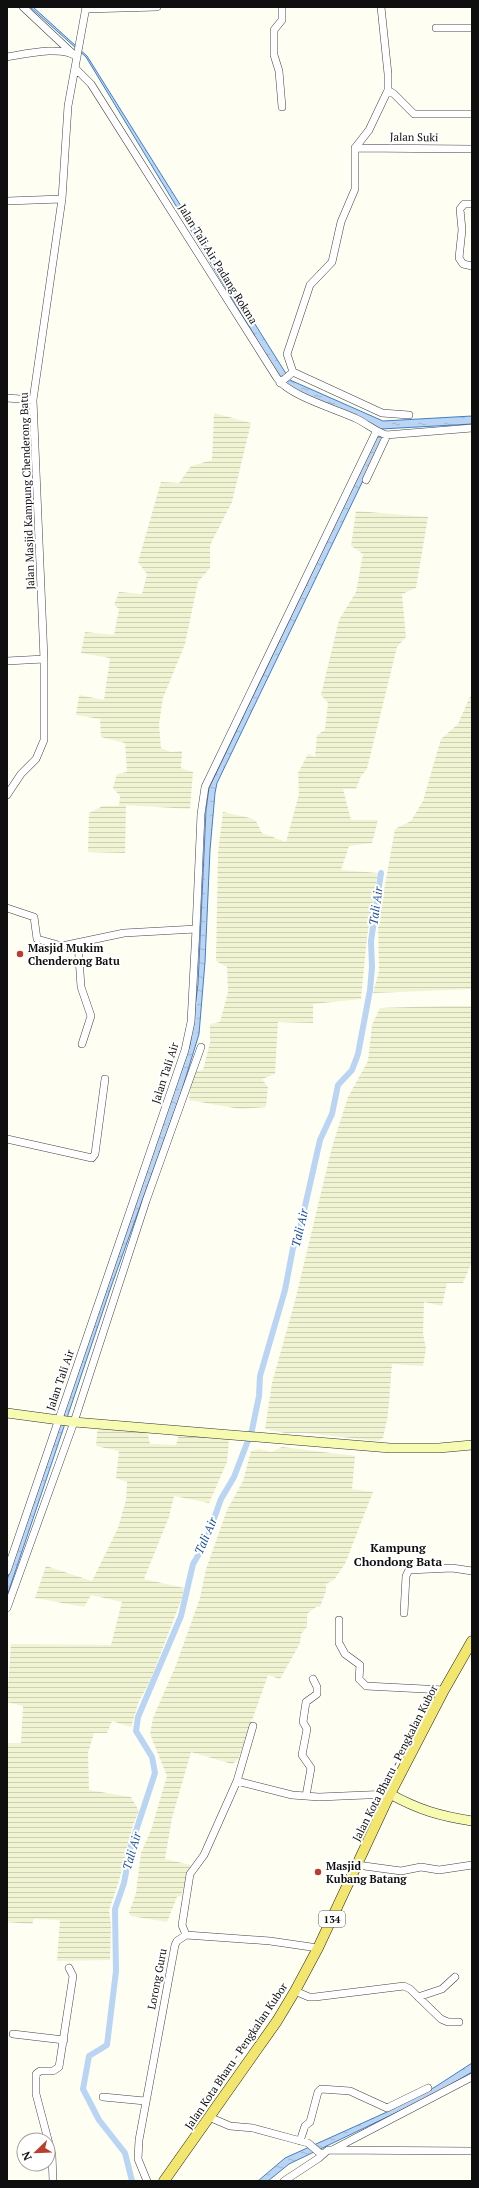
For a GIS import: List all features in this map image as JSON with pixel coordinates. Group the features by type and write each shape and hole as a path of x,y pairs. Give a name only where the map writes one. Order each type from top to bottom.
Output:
{"main road":[{"name":"Jalan Kota Bharu - Pengkalan Kubor","path":"164,2181 210,2117 295,1991 318,1948 390,1794 444,1690 472,1641"}],"street":[{"path":"23,7 76,55"},
{"path":"86,8 157,7"},
{"path":"282,7 282,19 274,30 274,55 279,71 282,107"},
{"path":"381,7 388,74 388,90 369,130 355,148 355,189 341,222 332,262 310,285 287,354 292,372 382,413 409,415"},
{"name":"Jalan Masjid Kampung Chenderong Batu","path":"7,794 41,750 44,740 44,659 33,400 62,199 68,106 76,55 81,41 86,8"},
{"path":"436,28 472,28"},
{"path":"7,57 44,52 76,55"},
{"name":"Jalan Tali Air Padang Rokma","path":"75,68 92,84 281,382 290,390 368,425 376,432 387,435"},
{"path":"388,90 414,114 472,114"},
{"name":"Jalan Suki","path":"355,148 472,149"},
{"path":"7,201 62,199"},
{"path":"472,204 464,204 460,209 462,230 459,258 463,264 472,266"},
{"path":"281,382 292,372"},
{"path":"7,398 33,400"},
{"path":"366,480 387,435 472,428"},
{"name":"Jalan Tali Air","path":"7,1571 185,1050 191,1022 201,814 206,787 376,432"},
{"path":"7,661 44,659"},
{"path":"7,908 34,917 36,937 39,940 58,946 124,933 196,929"},
{"path":"78,943 81,987 91,1016 82,1044"},
{"path":"7,1608 73,1422 146,1200 201,1047"},
{"path":"7,1139 92,1158 95,1154 105,1079"},
{"path":"7,1413 73,1422 410,1449 472,1445"},
{"path":"404,1613 406,1576 409,1570 452,1568 472,1571"},
{"path":"339,1620 338,1642 344,1654 360,1665 359,1679 366,1686 444,1690"},
{"path":"306,1796 310,1768 302,1755 307,1728 303,1722 306,1702 317,1694 317,1687 313,1679"},
{"path":"253,1726 237,1780 204,1855 190,1874 182,1925 186,1935 270,1942 318,1948"},
{"path":"237,1780 281,1794 306,1796 390,1794 414,1808 432,1814 472,1821"},
{"path":"357,1865 402,1871 421,1867 439,1870 472,1864"},
{"name":"Lorong Guru","path":"147,2181 138,2159 145,2101 175,1945 177,1941 186,1935"},
{"path":"53,2181 52,2154 36,2094 36,2074 40,2071 53,2071 58,2069 64,2040 73,1976 69,1968"},
{"path":"418,1997 442,1989 455,1977"},
{"path":"295,1991 309,1997 401,1985 408,1988 443,2020 459,2022"},
{"path":"13,2034 64,2040"},
{"path":"333,2150 472,2077"},
{"path":"300,2141 305,2126 310,2122 320,2090 350,2091 387,2108 428,2088"},
{"path":"103,2097 145,2101"},
{"path":"210,2117 230,2126 253,2128 310,2144 321,2153"},
{"path":"284,2181 321,2153 326,2151 472,2151"}],"green space":[{"path":"214,413 251,423 232,502 210,545 210,568 198,582 185,644 163,698 159,724 161,748 171,752 182,751 181,768 193,772 190,809 126,805 125,853 88,852 89,813 103,806 119,806 120,796 113,788 117,774 127,772 125,743 101,737 100,719 76,715 79,695 104,700 110,658 81,653 85,632 114,635 119,609 114,605 119,592 142,594 147,574 138,562 161,482 179,483 191,466 212,460"},
{"path":"356,511 428,517 416,588 402,594 406,637 397,647 367,769 361,776 356,789 343,789 351,820 378,820 372,843 349,846 341,870 378,873 367,937 361,999 313,1004 313,1023 278,1022 275,1074 262,1079 268,1087 266,1107 240,1109 189,1100 192,1072 203,1070 210,1043 210,1024 220,1022 228,992 227,967 216,961 218,853 223,812 250,818 256,821 262,833 286,842 299,794 298,773 308,754 315,757 317,735 325,730 328,703 321,695 339,620 356,592 363,554 351,546"},
{"path":"472,692 472,989 373,993 379,971 378,924 395,829 411,821 423,801 441,739 458,724"},
{"path":"472,1006 472,1262 463,1283 447,1283 442,1306 424,1302 423,1334 426,1348 423,1366 392,1364 388,1415 383,1438 378,1441 306,1433 285,1433 265,1429 272,1383 295,1301 332,1147 348,1097 368,1061 372,1025 380,1008"},
{"path":"98,1424 146,1427 150,1444 176,1445 180,1431 229,1437 228,1452 227,1462 209,1503 174,1496 169,1517 144,1579 184,1588 182,1598 150,1681 139,1701 131,1727 112,1721 107,1733 94,1733 88,1753 89,1790 131,1797 139,1811 133,1825 119,1881 109,1910 111,1926 110,1960 57,1961 60,1920 34,1919 32,1924 7,1922 7,1743 21,1743 23,1706 7,1702 11,1644 111,1645 122,1602 91,1595 84,1607 35,1598 46,1566 92,1581 118,1528 126,1500 127,1482 116,1478 119,1451 96,1446"},
{"path":"282,1447 355,1456 352,1489 373,1492 345,1564 334,1580 326,1584 326,1591 320,1607 316,1607 307,1614 307,1627 301,1634 300,1643 280,1679 268,1675 238,1760 232,1764 191,1752 172,1818 165,1859 191,1865 181,1896 177,1897 167,1922 131,1916 129,1913 136,1893 141,1853 151,1830 167,1776 150,1734 153,1718 176,1665 200,1598 206,1569 227,1510 243,1481 251,1451 259,1449 272,1452"}],"water":[{"path":"30,7 33,7 87,56 290,380 383,421 472,416 472,424 381,429 285,386 86,57"},
{"path":"377,437 384,437 217,783 210,850 205,962 199,1034 181,1093 111,1287 7,1596 7,1580 190,1045 198,984 206,810 209,788"},
{"path":"472,2063 472,2072 431,2096 289,2164 268,2181 258,2181 285,2158 387,2112 435,2087"}],"waterway":[{"name":"Tali Air","path":"132,2181 125,2153 99,2120 83,2089 89,2056 107,2045 116,1971 115,1909 124,1883 131,1846 155,1773 152,1757 136,1731 138,1717 181,1616 193,1564 205,1544 221,1499 234,1477 252,1430 259,1396 260,1376 285,1290 293,1248 301,1224 320,1140 332,1114 338,1085 352,1070 358,1054 370,990 372,967 371,941 381,873"}],"place":[{"name":"Masjid Mukim Chenderong Batu","path":"20,954"},
{"name":"Masjid Kubang Batang","path":"318,1872"}],"district":[{"name":"Kampung Chondong Bata","path":"398,1555"}]}
